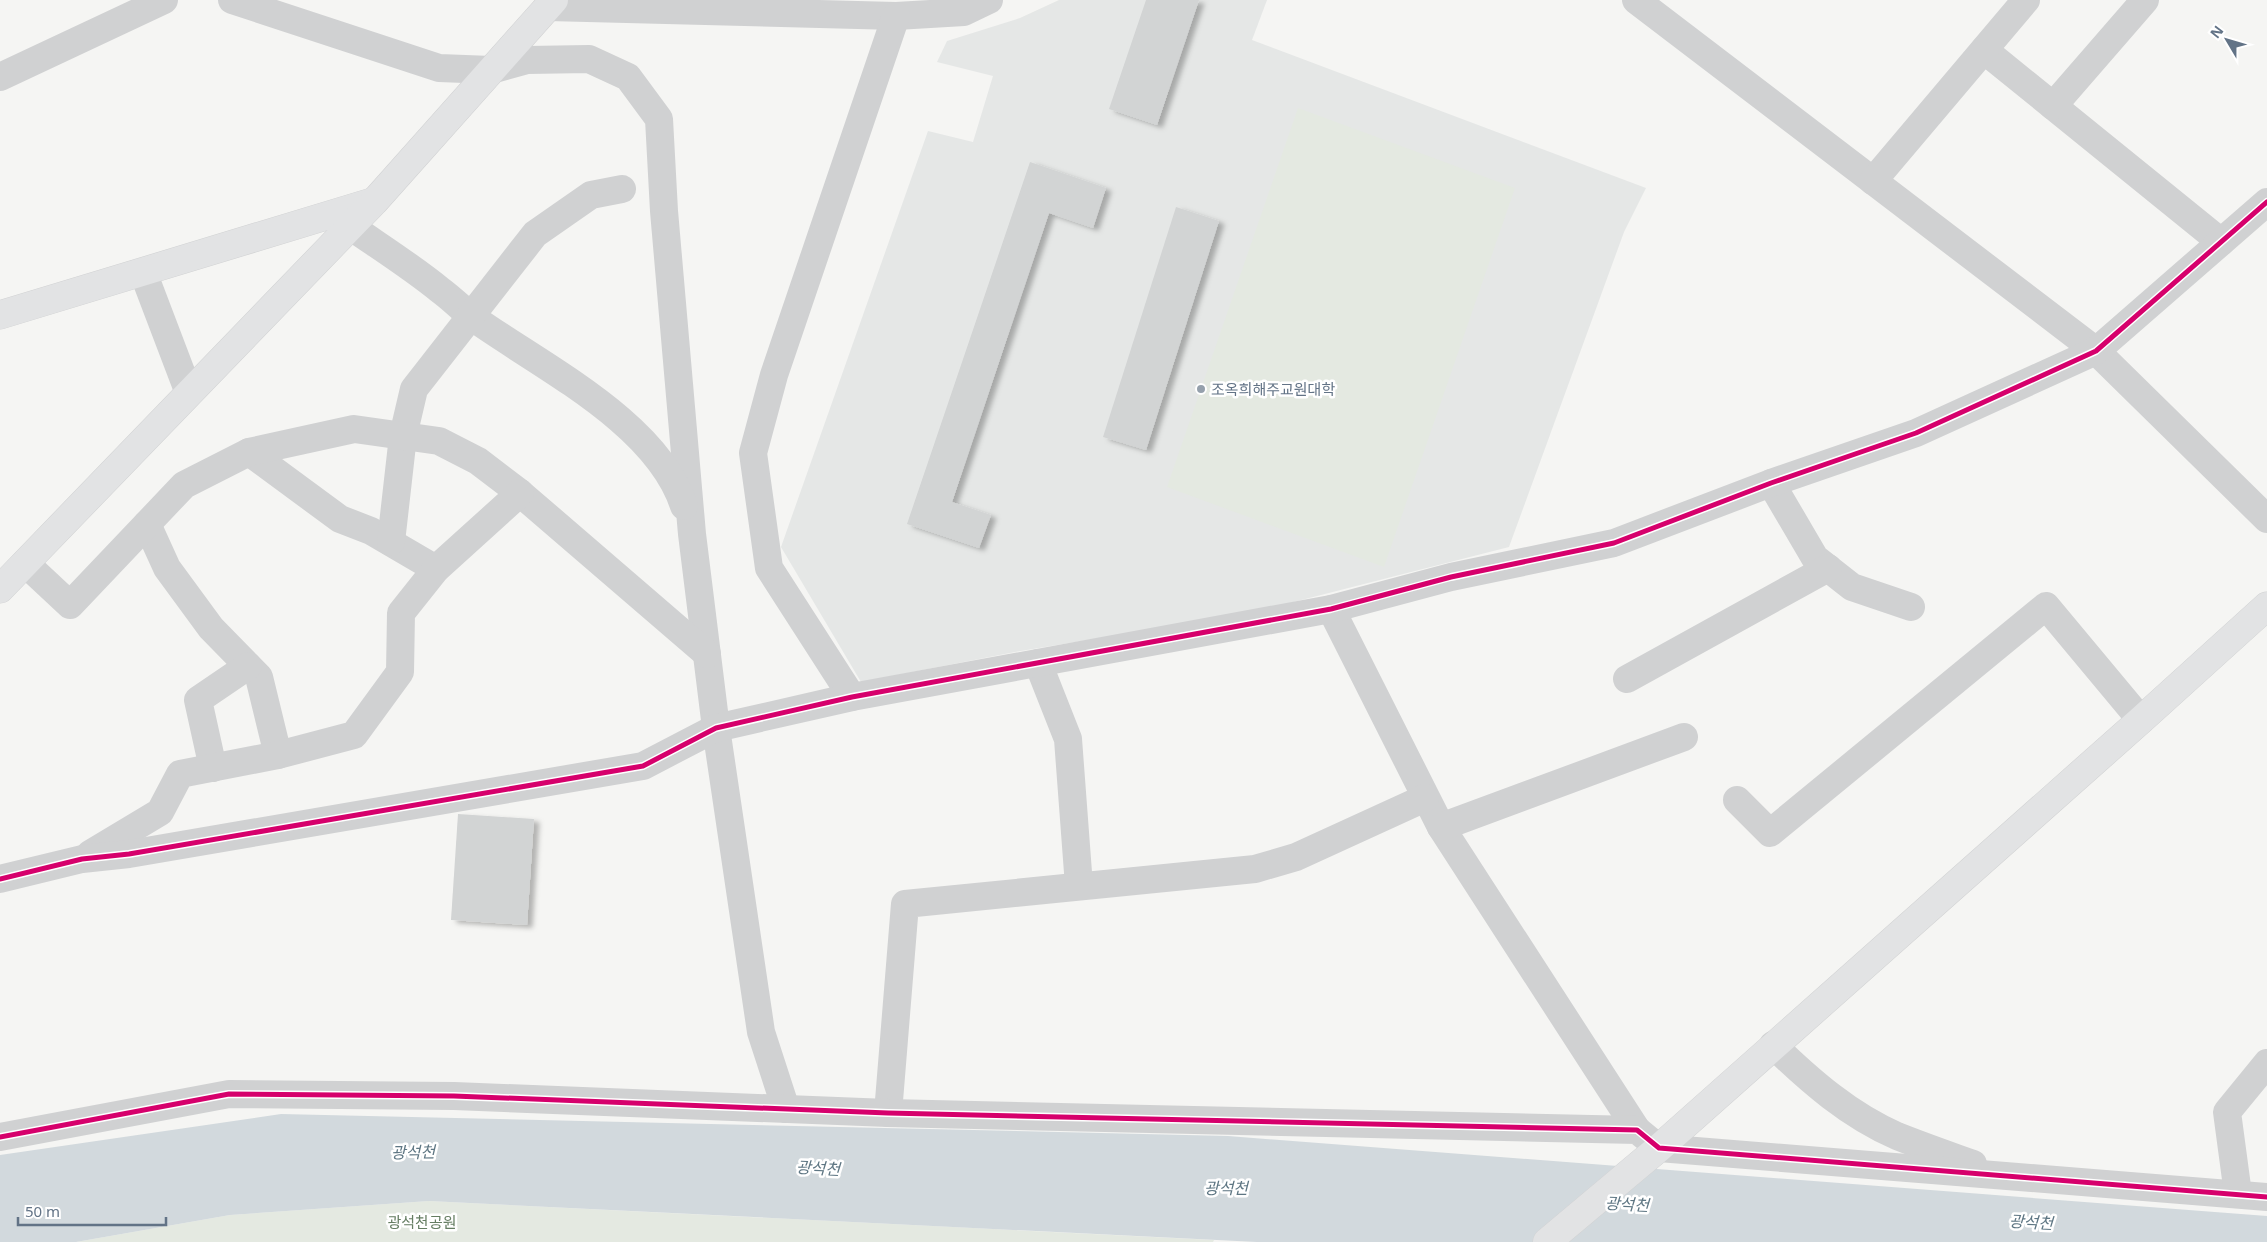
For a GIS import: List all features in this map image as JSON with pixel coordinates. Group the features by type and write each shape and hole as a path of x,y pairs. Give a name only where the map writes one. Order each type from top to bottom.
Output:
{"main road":[{"path":"0,588 374,202 551,4"},
{"path":"0,315 374,202"},
{"path":"1547,1242 1652,1154 2267,606"}],"street":[{"path":"0,78 164,0"},
{"path":"232,0 439,68 491,70 527,60 589,59 628,77 659,118 664,211 692,534 716,728 761,1032 786,1109"},
{"path":"551,4 964,12 989,0"},
{"path":"1636,0 2096,352 2267,519"},
{"path":"1873,181 2026,0"},
{"path":"2053,106 2145,0"},
{"path":"852,698 769,568 753,453 774,375 882,10"},
{"path":"1984,50 2221,242"},
{"path":"391,542 403,436 414,389 535,234 591,195 622,189"},
{"path":"0,879 82,859 129,854 643,766 716,728 852,698 1331,609 1451,577 1614,543 1772,483 1916,434 2096,352 2267,202"},
{"path":"350,226 440,289 471,316 600,402 645,444 678,487 692,534"},
{"path":"143,272 189,392"},
{"path":"25,563 70,606 184,485 249,452 354,429 439,441 478,460 520,492 707,654"},
{"path":"249,452 340,519 372,531 436,569"},
{"path":"1772,483 1815,558 1852,587 1911,607"},
{"path":"82,859 160,812 180,774 278,755 354,735 400,672 401,613 436,569 520,492"},
{"path":"147,524 167,568 211,628 260,677 278,755"},
{"path":"1627,679 1828,568"},
{"path":"1737,800 1770,833 2046,606 2141,720"},
{"path":"1331,609 1441,827 1652,1154 2003,1175 2267,1196"},
{"path":"1038,663 1068,739 1079,886"},
{"path":"213,768 198,700 248,666"},
{"path":"1441,827 1684,737"},
{"path":"888,1114 905,904 1255,869 1296,857 1425,798"},
{"path":"1773,1045 1811,1082 1852,1112 1896,1135 2003,1175"},
{"path":"2238,1194 2227,1112 2267,1063"},
{"path":"0,1137 230,1094 454,1096 888,1114 1636,1130"}],"shaded area":[{"name":"조옥희해주교원대학","path":"1059,0 1267,0 1252,40 1646,188 1624,232 1509,547 1247,614 1015,652 861,682 781,547 928,131 973,142 993,76 937,62 947,41 1020,18"}],"green space":[{"path":"1298,108 1515,188 1384,567 1167,487"},
{"name":"광석천공원","path":"429,1201 1214,1240 1213,1242 76,1242 230,1215"}],"water":[{"name":"광석천","path":"281,1114 1228,1136 2267,1216 2267,1242 1257,1242 429,1201 230,1215 76,1242 0,1242 0,1155"}],"building":[{"path":"1146,0 1199,0 1157,125 1109,109"},
{"path":"1030,162 1106,188 1093,228 1049,213 952,502 991,515 979,548 907,524"},
{"path":"1176,207 1219,221 1146,450 1103,437"},
{"path":"458,814 534,819 527,925 451,920"}],"cycle path":[{"path":"0,879 82,859 129,854 643,766 716,728 852,697 1331,609 1451,577 1614,543 1771,483 1916,433 2096,351 2267,202"},
{"path":"0,1137 229,1094 454,1096 888,1113 1637,1130 1659,1148 2267,1197"}],"place":[{"name":"조옥희해주교원대학","path":"1201,389"}]}
